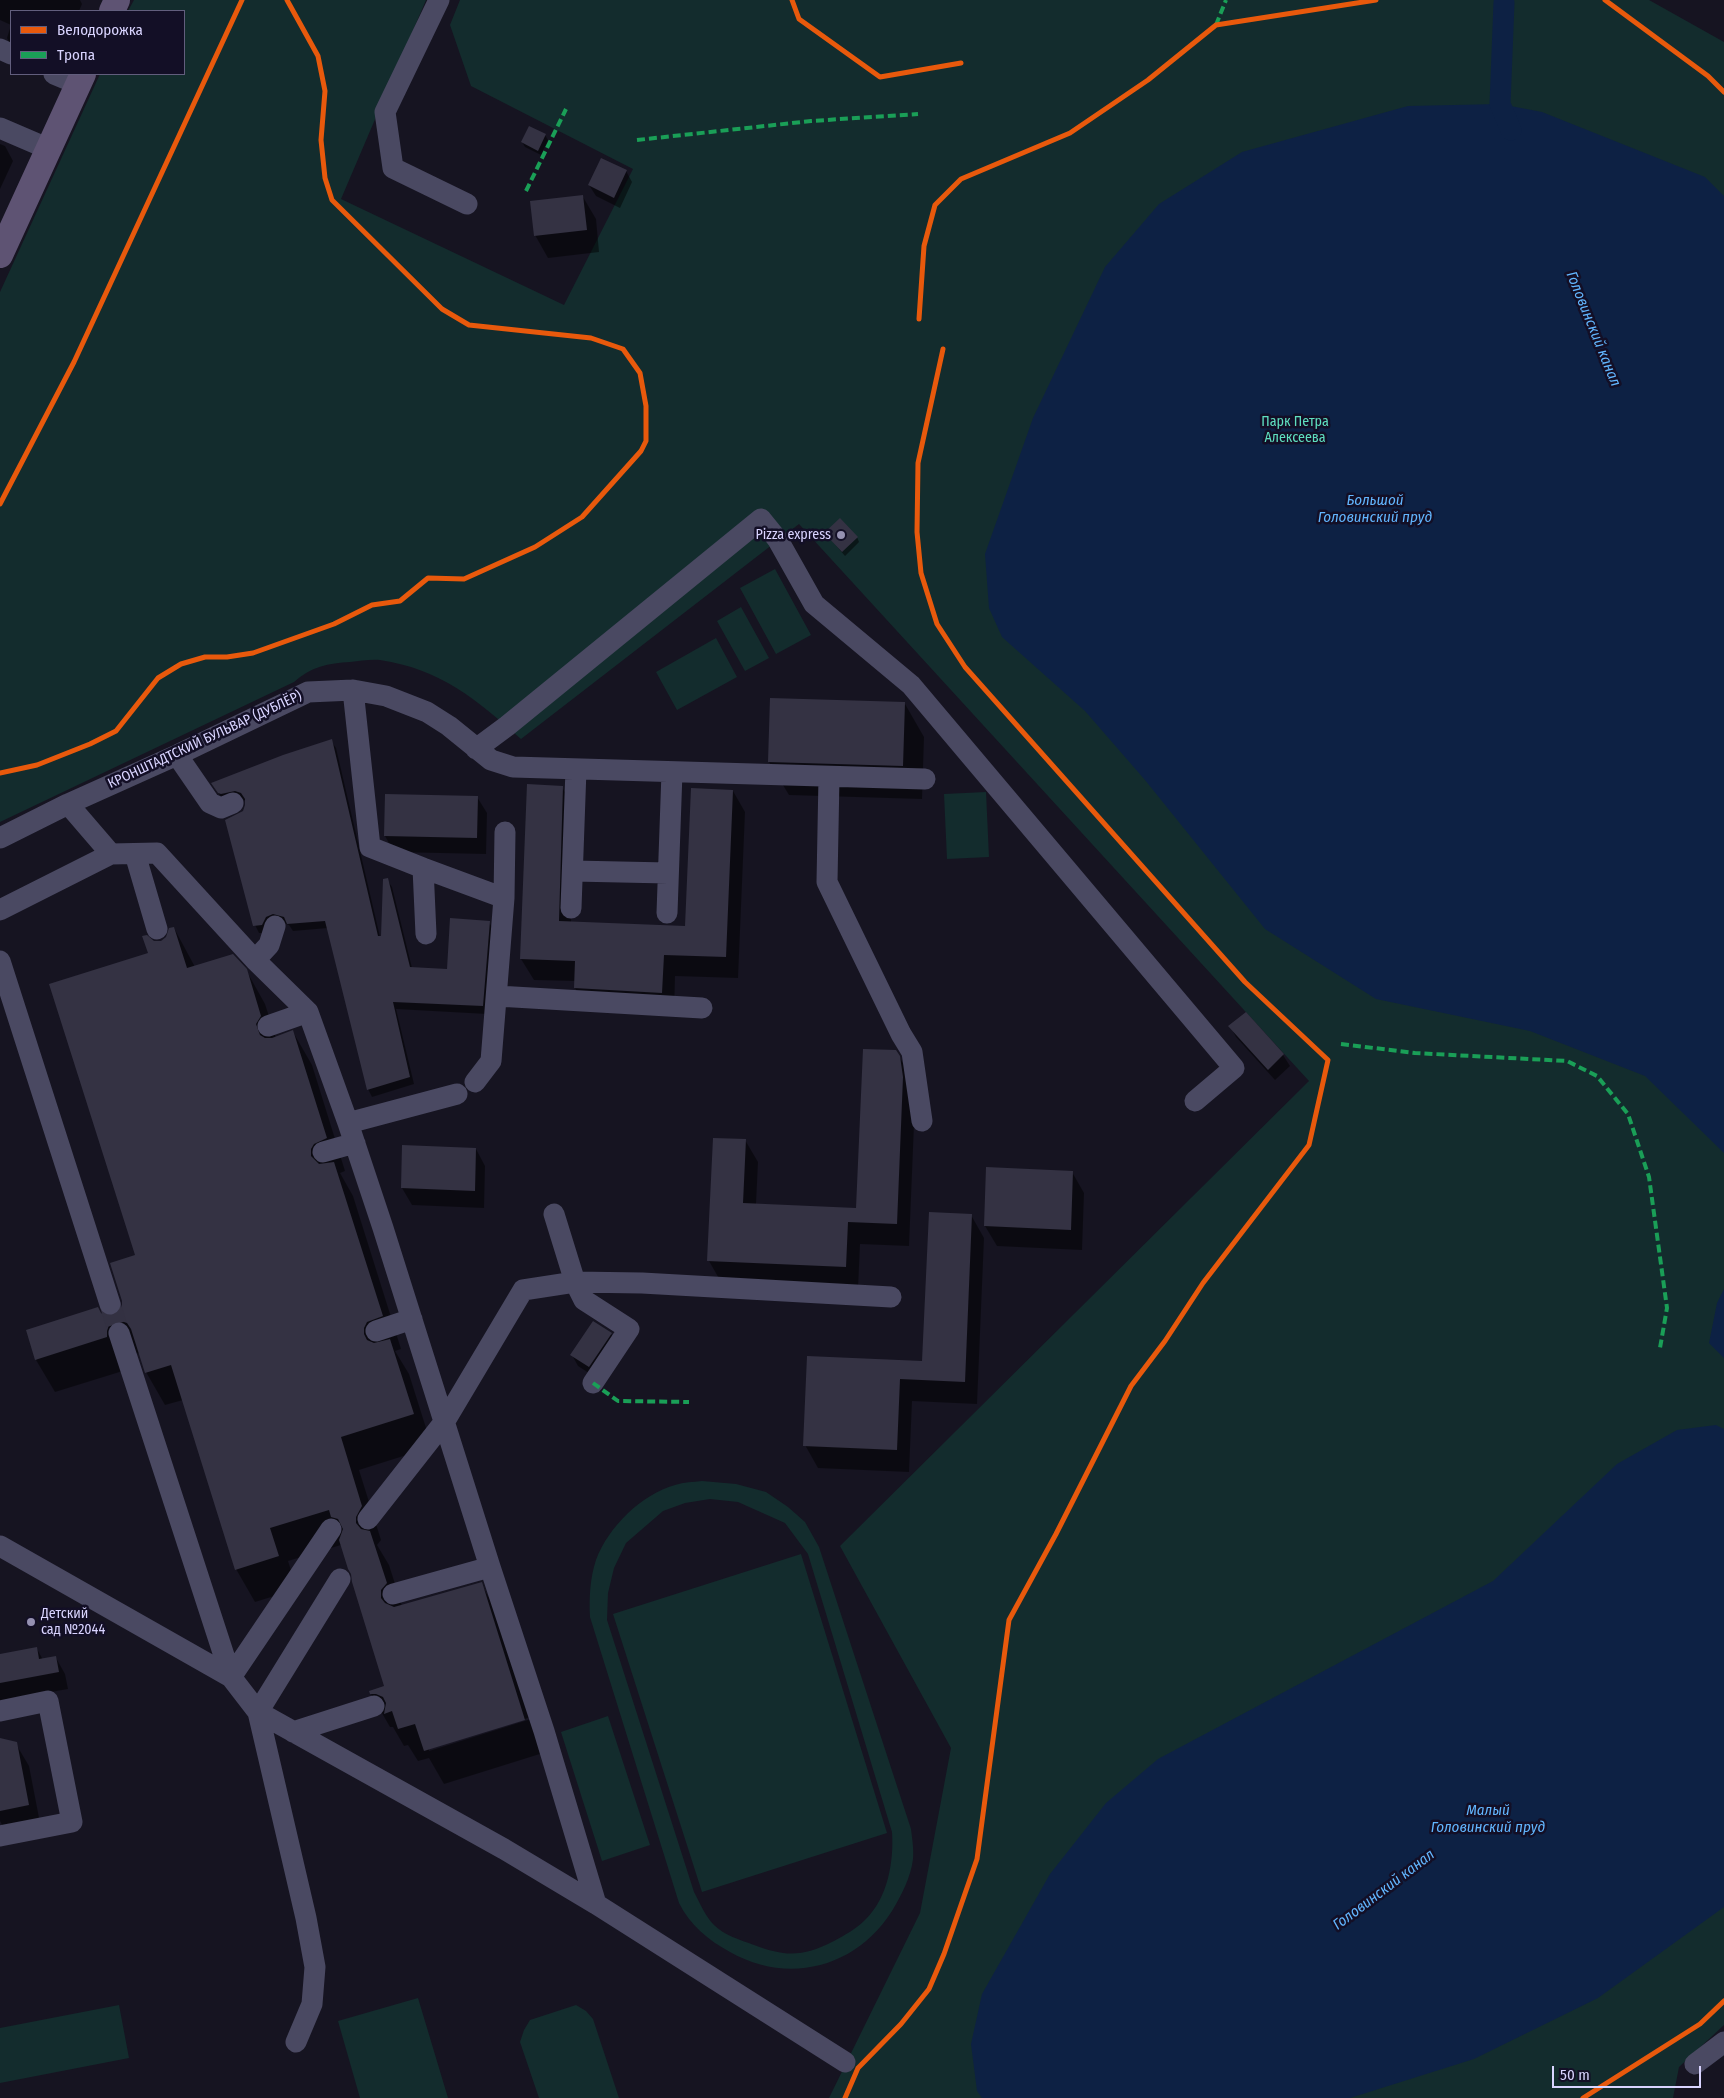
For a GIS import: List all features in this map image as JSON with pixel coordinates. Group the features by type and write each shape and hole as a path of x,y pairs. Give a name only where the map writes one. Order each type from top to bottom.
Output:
{"main road":[{"path":"0,256 81,79"}],"lane":[{"path":"438,2 385,112 393,168 467,204"},
{"path":"59,75 81,79"},
{"path":"0,128 49,149"},
{"path":"925,779 513,767 483,754 507,726 761,520 778,540 814,604 911,685 1234,1068 1195,1101"},
{"path":"353,690 370,847 504,898"},
{"name":"КРОНШТАДТСКИЙ БУЛЬВАР (ДУБЛЁР)","path":"0,838 68,804 177,755 308,692 353,690 386,696 427,712 449,726 483,754"},
{"path":"177,755 210,803 222,809"},
{"path":"572,908 576,769"},
{"path":"667,913 672,772"},
{"path":"829,777 827,882 901,1034 912,1052 922,1121"},
{"path":"68,804 111,854"},
{"path":"475,1082 491,1061 504,898 505,832"},
{"path":"0,910 111,854 157,853 255,960 308,1012 355,1143 412,1318 490,1567 544,1731 596,1904"},
{"path":"135,854 157,929"},
{"path":"423,868 426,934"},
{"path":"573,871 668,873"},
{"path":"255,960 269,945 275,926"},
{"path":"0,961 110,1304"},
{"path":"497,996 702,1008"},
{"path":"268,1026 308,1012"},
{"path":"348,1123 457,1094"},
{"path":"323,1152 355,1143"},
{"path":"554,1214 575,1282 584,1300 629,1329 593,1383"},
{"path":"368,1519 445,1421 523,1290 575,1282 642,1283 891,1297"},
{"path":"376,1331 412,1318"},
{"path":"120,1333 231,1677 258,1712 504,1849 596,1904 845,2062"},
{"path":"231,1677 332,1529"},
{"path":"0,1546 231,1677"},
{"path":"393,1594 490,1567"},
{"path":"296,2042 312,2004 315,1967 306,1918 258,1712 340,1579"},
{"path":"0,1711 48,1701 72,1822 0,1836"},
{"path":"293,1732 374,1706"},
{"path":"1695,2064 1724,2042"}],"green space":[{"name":"Парк Петра Алексеева","path":"134,0 426,0 341,199 564,305 633,169 471,86 450,25 460,0 1649,0 1724,42 1724,2025 1679,2067 1673,2098 829,2098 920,1913 951,1748 840,1546 1309,1081 799,524 521,739 489,711 457,688 422,671 402,664 380,660 335,663 313,669 294,682 0,822 0,292 100,75 185,75 185,10 129,10"},
{"path":"775,569 811,635 776,654 740,588"},
{"path":"741,607 769,658 745,671 717,621"},
{"path":"716,638 737,677 677,710 656,672"},
{"path":"986,792 989,857 947,859 944,794"},
{"path":"702,1481 736,1484 766,1492 788,1507 805,1522 819,1547 911,1829 912,1866 905,1886 892,1911 877,1930 860,1946 840,1958 819,1965 797,1969 775,1968 752,1962 730,1952 707,1937 683,1911 590,1617 590,1588 596,1560 601,1548 618,1524 639,1504 663,1489 675,1485","holes":["710,1499 738,1502 785,1523 808,1554 892,1832 892,1855 888,1879 873,1911 862,1923 846,1934 823,1946 804,1952 776,1952 738,1939 718,1929 705,1914 694,1892 607,1620 608,1593 614,1568 626,1543 663,1511 685,1503"]},
{"path":"801,1554 887,1833 702,1892 613,1614"},
{"path":"608,1716 650,1845 602,1861 561,1732"},
{"path":"418,1998 448,2098 360,2098 338,2021"},
{"path":"119,2005 129,2058 0,2083 0,2028"},
{"path":"576,2005 586,2011 593,2019 619,2098 539,2098 520,2042 524,2030 530,2020"}],"water":[{"name":"Большой Головинский пруд","path":"1500,104 1542,112 1705,177 1724,196 1724,1153 1645,1076 1530,1031 1376,999 1265,929 1145,780 1085,711 1002,637 989,608 985,554 1033,418 1105,267 1159,204 1242,152 1408,106"},
{"path":"1724,1289 1724,1358 1709,1343 1717,1303"},
{"name":"Малый Головинский пруд","path":"1716,1425 1724,1429 1724,1907 1598,1998 1474,2059 1350,2098 982,2098 977,2091 971,2044 982,1994 1050,1874 1106,1803 1158,1759 1493,1581 1617,1464 1677,1430"}],"building":[{"path":"529,126 546,134 538,151 521,142"},
{"path":"601,158 627,170 614,198 588,185"},
{"path":"583,195 587,230 534,236 530,201"},
{"name":"Pizza express","path":"840,518 858,537 842,552 824,533"},
{"path":"770,698 905,702 903,766 768,762"},
{"path":"332,739 378,936 381,936 383,879 388,878 410,967 447,969 450,918 490,921 483,1006 393,1002 410,1077 367,1090 325,921 287,924 284,917 273,914 266,917 262,925 253,926 225,820 243,811 245,799 241,793 235,791 218,793 211,783 283,755"},
{"path":"527,784 563,786 559,921 685,926 691,788 733,790 726,957 664,955 662,993 574,988 575,961 520,959"},
{"path":"385,794 478,796 477,838 384,836"},
{"path":"174,927 187,968 233,954 247,969 261,1016 256,1024 260,1035 265,1038 272,1038 293,1030 327,1138 314,1144 311,1149 311,1156 319,1164 334,1162 383,1316 367,1322 364,1334 367,1340 374,1343 390,1339 414,1414 341,1437 362,1506 356,1517 356,1523 361,1529 370,1531 387,1583 381,1590 381,1598 385,1603 394,1607 482,1582 525,1720 424,1751 415,1724 398,1729 392,1711 384,1714 386,1703 383,1697 370,1694 369,1691 384,1686 339,1540 343,1529 338,1519 331,1517 329,1510 270,1528 279,1556 235,1570 171,1365 145,1373 131,1329 127,1323 121,1321 115,1321 109,1325 107,1337 35,1360 26,1330 98,1307 101,1313 107,1316 119,1313 122,1301 110,1263 135,1255 49,984 148,953 142,936 147,935 154,941 161,941 166,937 169,928"},
{"path":"1246,1012 1284,1054 1268,1070 1228,1026"},
{"path":"863,1049 896,1050 900,1056 903,1077 897,1224 848,1222 846,1267 707,1261 713,1138 746,1139 743,1203 856,1208"},
{"path":"402,1145 476,1148 475,1191 401,1188"},
{"path":"986,1167 1073,1171 1071,1230 984,1226"},
{"path":"929,1212 972,1214 965,1382 900,1379 897,1450 803,1446 807,1356 922,1361"},
{"path":"593,1321 612,1333 589,1367 570,1355"},
{"path":"37,1647 39,1659 56,1656 59,1672 0,1683 0,1654"},
{"path":"0,1738 17,1742 29,1805 0,1811"}],"waterway":[{"name":"Головинский канал","path":"1504,3 1500,104 1511,130"}],"tunnel":[{"path":"110,1304 119,1333"}],"marked path":[{"path":"1216,25 1226,0"},
{"path":"526,191 566,109"},
{"path":"637,140 811,121 918,114"},
{"path":"1341,1044 1415,1053 1567,1061 1597,1076 1628,1114 1649,1177 1667,1308 1660,1348"},
{"path":"593,1383 618,1401 689,1402"}],"cycle path":[{"path":"0,504 74,362 242,0"},
{"path":"0,773 37,765 90,744 116,731 158,678 181,664 205,657 227,657 253,653 334,624 372,605 400,601 428,578 464,579 535,547 582,517 641,451 646,441 646,406 640,373 623,349 591,338 469,325 442,309 332,200 325,178 321,140 325,91 318,56 287,0"},
{"path":"792,0 799,19 880,77 961,63"},
{"path":"919,319 924,246 935,205 961,179 1070,133 1148,80 1216,25 1376,0"},
{"path":"1605,0 1708,76 1724,92"},
{"path":"845,2098 858,2068 901,2024 929,1989 944,1954 977,1859 1009,1620 1056,1534 1131,1386 1165,1341 1203,1283 1309,1145 1328,1060 1245,982 965,667 937,624 921,573 917,532 918,463 943,349"},
{"path":"1583,2098 1700,2024 1724,2001"}],"place":[{"name":"Pizza express","path":"841,535"},
{"name":"Детский сад №2044","path":"31,1622"}]}
